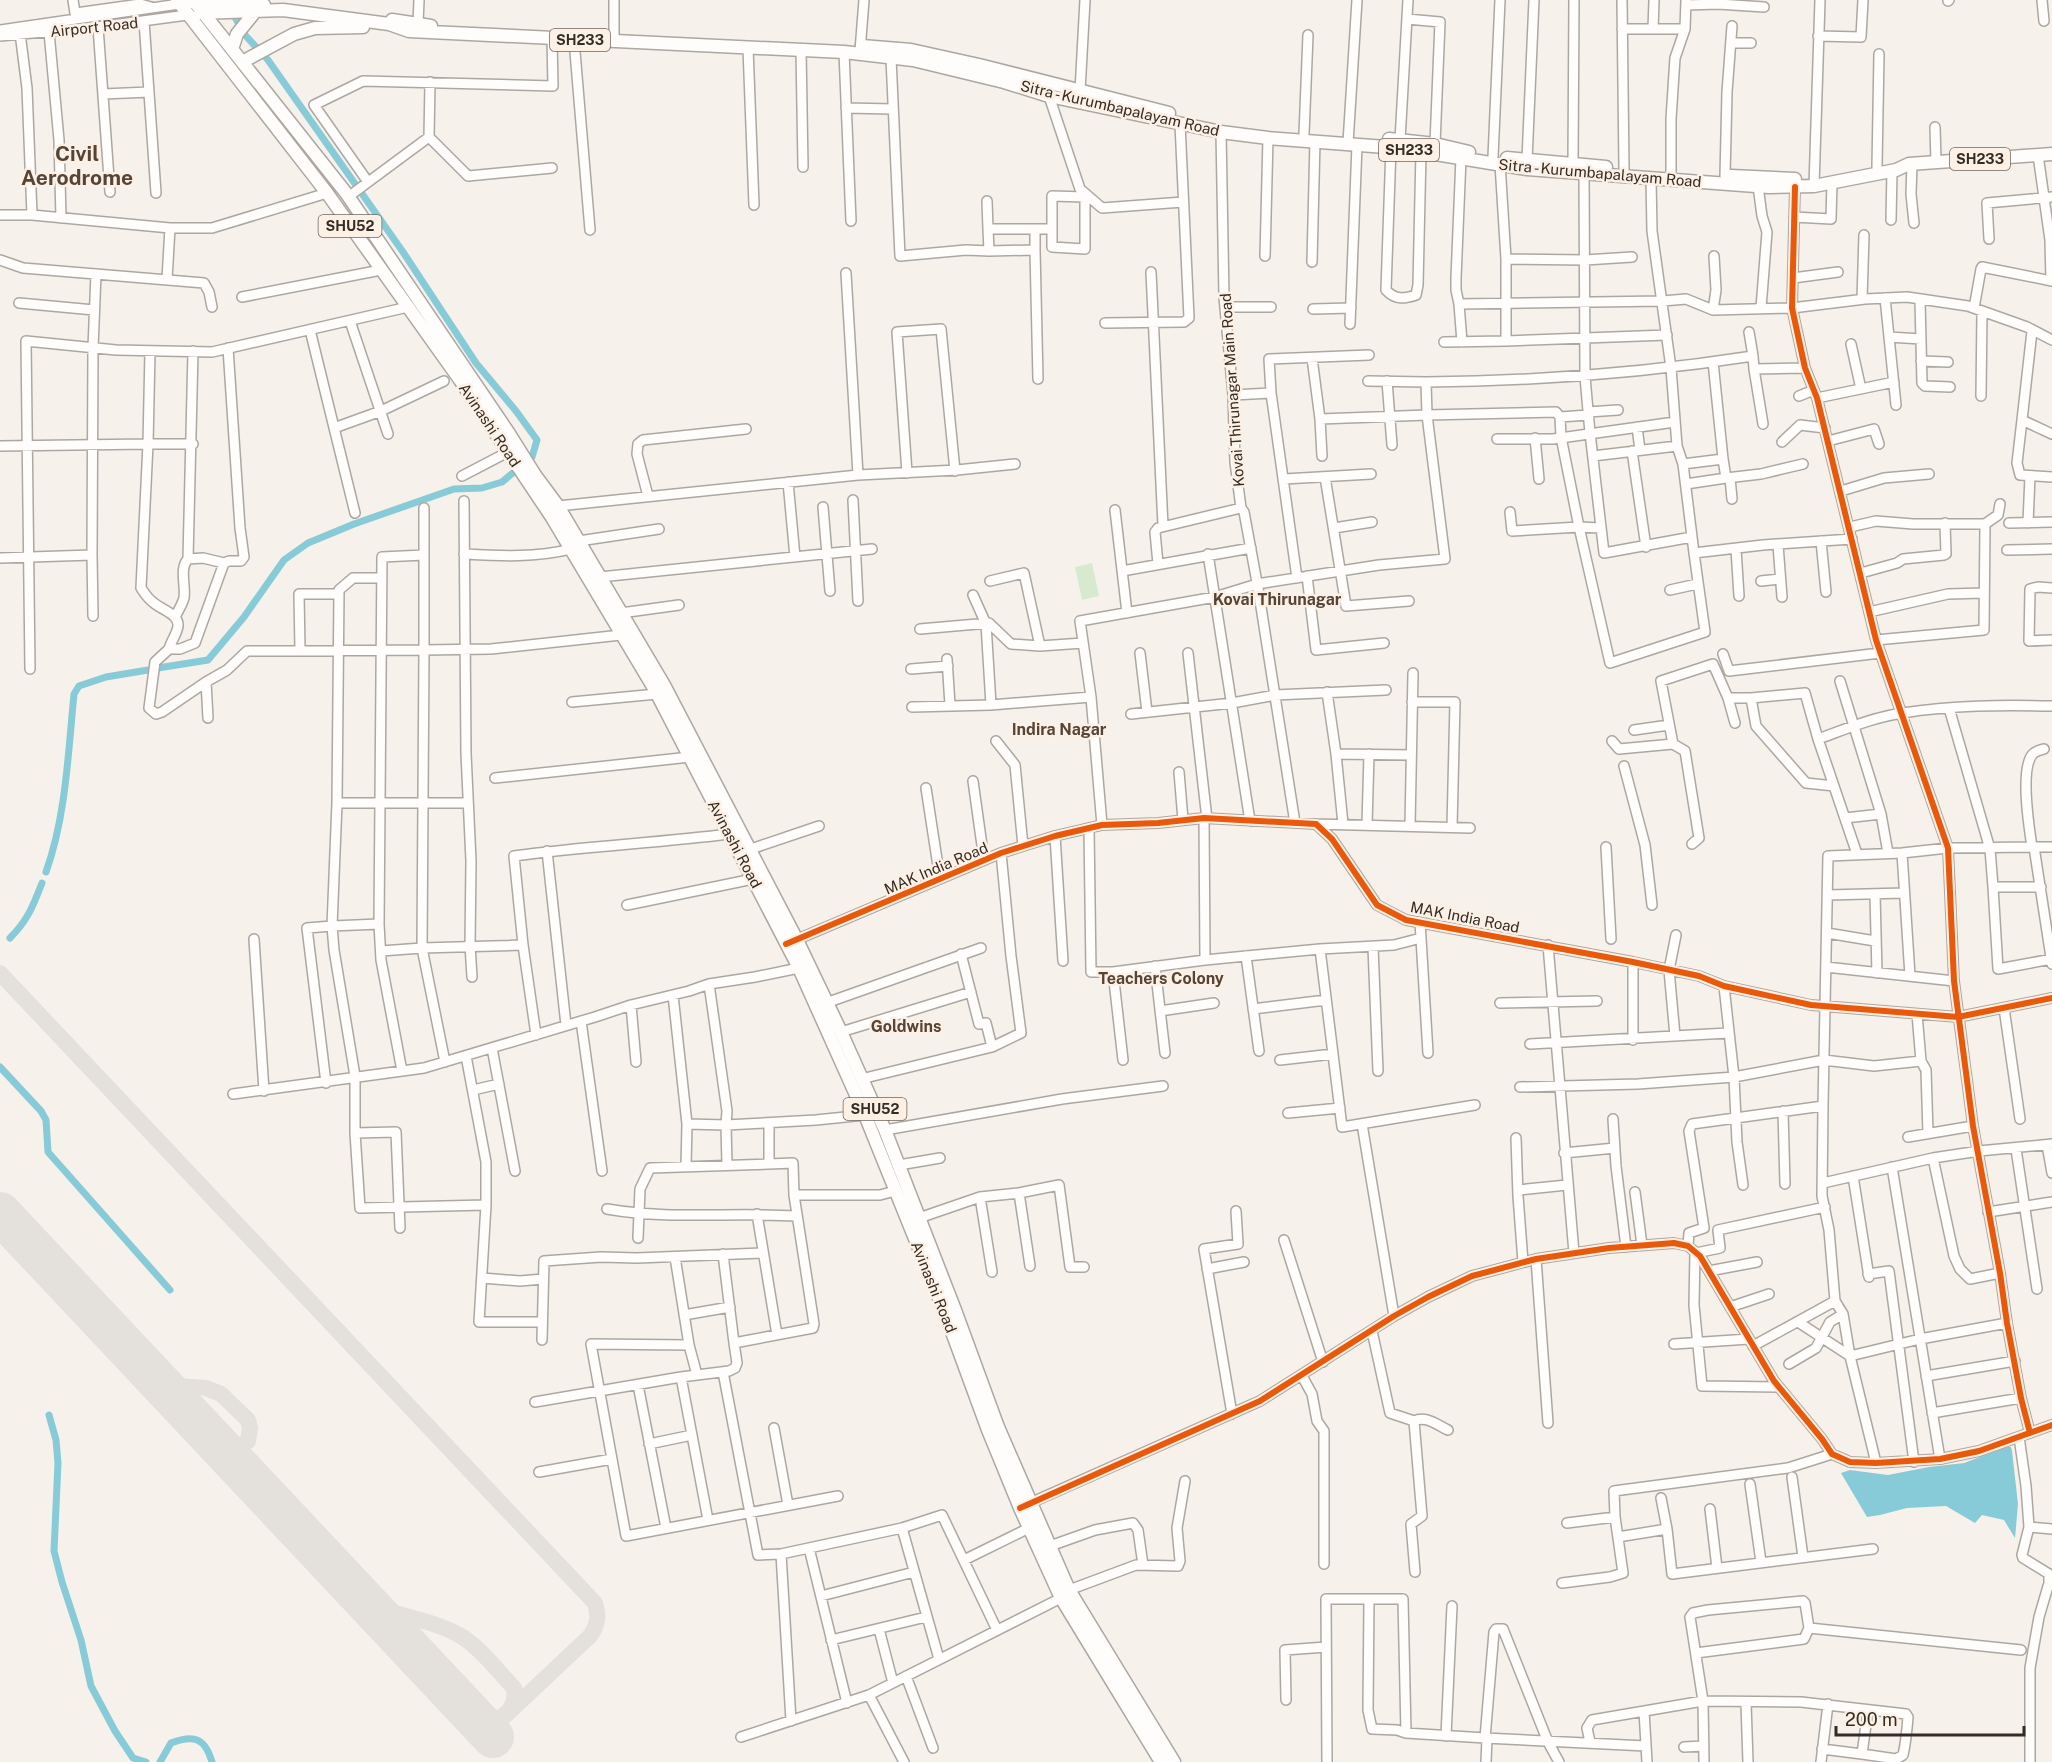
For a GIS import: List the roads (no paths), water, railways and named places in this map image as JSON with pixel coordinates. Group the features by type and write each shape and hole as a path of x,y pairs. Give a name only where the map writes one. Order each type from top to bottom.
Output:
{"main road":[{"name":"Sitra - Kurumbapalayam Road","path":"178,2 193,1 251,13 283,10 413,27 552,39 615,38 860,50 981,76 1049,96 1221,132 1268,138 1395,144 1421,152 1497,160 1527,169 1795,187 1814,182 1832,182 1892,171 1910,164 2052,154"},
{"name":"Avinashi Road","path":"193,1 232,49 245,61 347,196 508,432 515,455"},
{"name":"Avinashi Road","path":"178,2 330,197 531,477 575,545 600,577 664,685 751,849 792,942 798,968 865,1115 945,1313 988,1430 1025,1506 1050,1546 1065,1594 1174,1762"},
{"name":"Sitra - Kurumbapalayam Road","path":"187,15 204,13 238,3 413,27 431,26 748,48 844,52 860,50"},
{"path":"232,49 251,13"},
{"path":"245,61 272,44 315,28 413,27"},
{"path":"860,50 911,50 979,65 1080,92 1227,125 1351,141"},
{"path":"1395,144 1435,144 1497,160 1527,160 1814,182 1878,166 1896,163 1910,164"},
{"path":"330,197 347,196"},
{"name":"Avinashi Road","path":"531,477 558,506 575,545 621,635 657,694 753,879 792,942 841,1032 885,1130 920,1218 998,1427 1025,1506 1029,1528 1161,1762"}],"street":[{"path":"73,0 75,13"},
{"path":"413,27 419,0"},
{"path":"614,0 615,38"},
{"path":"860,50 864,0"},
{"path":"1080,92 1085,0"},
{"path":"1350,324 1351,141 1357,0"},
{"path":"1408,0 1395,144 1386,290 1395,297 1416,295 1418,285 1421,152"},
{"path":"1500,0 1497,160 1506,259 1504,302 1506,341"},
{"path":"1527,160 1534,0"},
{"path":"1573,164 1574,0"},
{"path":"1622,0 1624,169"},
{"path":"1653,29 1654,0"},
{"path":"1814,182 1820,0"},
{"path":"1818,36 1861,37 1863,0"},
{"path":"2042,0 2044,21"},
{"name":"Airport Road","path":"0,30 153,8 178,2"},
{"path":"1671,172 1671,119 1675,58 1685,29 1686,3 1719,2 1764,7"},
{"path":"0,24 75,13 114,4 140,4 153,8"},
{"name":"Airport Road","path":"0,36 98,27 187,15"},
{"path":"1407,19 1440,22 1435,144"},
{"path":"144,21 156,193"},
{"path":"1725,176 1732,26"},
{"path":"98,27 110,192"},
{"path":"1622,29 1685,29"},
{"path":"49,32 62,218"},
{"path":"20,33 27,88 32,215"},
{"path":"1304,134 1308,35"},
{"path":"368,182 314,105 363,81 553,86 552,39"},
{"path":"574,40 590,230"},
{"path":"1731,43 1750,44"},
{"path":"748,48 754,205"},
{"path":"801,50 803,167"},
{"path":"844,52 851,221"},
{"path":"1878,166 1880,54"},
{"path":"891,58 900,256 966,250 1035,250"},
{"path":"430,82 429,137 468,176 552,168"},
{"path":"103,94 149,92"},
{"path":"1049,96 1082,193 1102,208 1183,202"},
{"path":"846,108 894,109"},
{"path":"1105,323 1185,322 1189,318 1180,124"},
{"path":"1935,127 1936,162"},
{"name":"Kovai Thirunagar Main Road","path":"1221,132 1225,307 1233,395 1235,462 1295,823"},
{"path":"347,196 429,137"},
{"path":"1265,256 1268,138"},
{"path":"1312,262 1316,141"},
{"path":"1981,396 1976,358 1982,267 2051,281 2048,197 2038,155"},
{"path":"1461,158 1456,290 1462,342"},
{"path":"1910,164 1914,224"},
{"path":"1891,220 1892,171"},
{"path":"1584,173 1585,377 1604,553"},
{"path":"1320,419 1556,412 1560,417 1561,437 1579,527 1610,663 1705,632 1697,584 1686,484 1674,422 1671,368 1652,231 1651,179"},
{"path":"1794,217 1831,219 1832,182"},
{"path":"1758,186 1762,216 1767,232 1761,308"},
{"path":"1795,187 1792,308 1805,368 1816,394 1825,428 1876,640 1948,848 1954,981 1973,1126 2007,1323 2030,1432"},
{"path":"1052,196 1085,197 1085,249 1052,247 1052,229 1052,196"},
{"path":"0,215 32,215 170,228 212,228 330,197"},
{"path":"1989,239 1987,203 2048,197"},
{"path":"987,201 989,251"},
{"path":"167,279 170,228"},
{"path":"988,229 1052,229"},
{"path":"1035,230 1038,379"},
{"path":"1862,299 1864,235"},
{"path":"1713,310 1716,290 1714,256"},
{"path":"1506,259 1585,260 1632,257"},
{"path":"0,260 23,268 204,283 209,292 212,307"},
{"path":"242,297 381,270"},
{"path":"1150,272 1163,526"},
{"path":"1793,278 1838,272"},
{"path":"846,273 858,475"},
{"path":"93,616 92,444 96,274"},
{"path":"1459,304 1686,299 1713,310 1792,308 1862,299 1907,297 1978,310 2052,340"},
{"path":"1885,298 1896,405"},
{"path":"1920,300 1923,385 1950,387"},
{"path":"19,303 94,310"},
{"path":"30,669 26,341 93,348 212,352 408,307"},
{"path":"1225,307 1271,307"},
{"path":"1313,309 1351,308"},
{"path":"350,321 388,434"},
{"path":"907,473 897,332 941,329 955,471"},
{"path":"309,330 355,513"},
{"path":"2032,331 2017,464 2020,475 2052,477"},
{"path":"1749,332 1762,424"},
{"path":"1444,342 1584,339 1667,334"},
{"path":"1889,337 1921,339"},
{"path":"1851,344 1861,389"},
{"path":"188,559 203,558 224,563 241,561 244,557 228,348"},
{"path":"150,351 141,588 154,604 177,620 178,628 170,642 170,649 153,666 149,708 152,712 156,714 162,712 227,670 247,651 491,649 621,635"},
{"path":"174,617 183,600 184,569 188,559 193,351"},
{"path":"1369,355 1269,359 1284,479 1316,650 1384,643"},
{"path":"1368,381 1510,381 1585,377 1753,356"},
{"path":"1312,358 1322,456"},
{"path":"1921,361 1948,362"},
{"path":"1713,362 1723,459 1732,499"},
{"path":"1754,369 1805,368"},
{"path":"334,428 381,411 444,381"},
{"path":"1386,381 1392,445"},
{"path":"1102,825 1091,697 1080,621 1215,597 1257,584 1379,565 1445,559 1427,415 1426,382"},
{"path":"1799,396 1861,389 1894,382"},
{"path":"1233,395 1272,393"},
{"path":"1560,417 1618,410"},
{"path":"2022,420 2052,434"},
{"path":"1497,440 1561,437 1674,422"},
{"path":"1782,442 1800,425 1825,428"},
{"path":"1637,427 1636,451 1646,547"},
{"path":"648,496 637,454 638,444 643,440 746,429"},
{"path":"1828,441 1874,429 1879,444"},
{"path":"1534,438 1539,479"},
{"path":"0,446 192,444"},
{"path":"1593,456 1677,446"},
{"path":"462,476 515,455"},
{"path":"1683,464 1723,459"},
{"path":"558,506 858,475 955,471 1015,464"},
{"path":"1686,484 1761,474 1803,464"},
{"path":"1284,479 1371,474"},
{"path":"1841,491 1884,478 1929,474"},
{"path":"2028,523 2030,476"},
{"path":"1325,477 1346,606 1409,601"},
{"path":"788,482 795,557"},
{"path":"853,500 858,601"},
{"path":"464,501 472,977"},
{"path":"1850,527 1876,521 1913,524 1985,524 1998,515 2000,504"},
{"path":"823,507 830,591"},
{"path":"424,508 422,948 445,1062"},
{"path":"1158,564 1155,532 1163,526 1241,508"},
{"path":"1114,510 1127,613"},
{"path":"1510,512 1512,531 1601,528"},
{"path":"1334,528 1372,522"},
{"path":"2009,523 2052,522"},
{"path":"1861,573 1904,559 1946,554 1945,523"},
{"path":"1876,640 1984,630 1985,524"},
{"path":"464,554 546,555 575,545 659,529"},
{"path":"1586,556 1692,537"},
{"path":"1694,553 1852,539"},
{"path":"1821,541 1826,592"},
{"path":"1778,544 1782,597"},
{"path":"1122,570 1251,548"},
{"path":"600,577 872,549"},
{"path":"1736,549 1739,596"},
{"path":"2007,550 2052,549"},
{"path":"1208,554 1250,821"},
{"path":"0,558 92,555"},
{"path":"402,1071 381,951 382,557 424,555"},
{"path":"170,649 180,649 195,643 224,563"},
{"path":"990,581 1024,573 1040,646"},
{"path":"382,578 353,578 339,590 338,594 337,803 332,926 333,950 355,1076 355,1132 360,1208 486,1205"},
{"path":"1761,581 1780,579"},
{"path":"1670,590 1697,584"},
{"path":"2052,588 2030,589 2029,641 2052,640"},
{"path":"1869,612 1948,594 1984,593"},
{"path":"300,650 299,594 338,594"},
{"path":"973,595 986,624 991,705"},
{"path":"621,613 679,604"},
{"path":"920,629 986,624 992,625 1011,644 1040,646 1083,643"},
{"path":"1140,653 1147,712"},
{"path":"1188,653 1206,819 1206,960"},
{"path":"1723,654 1729,671 1880,653"},
{"path":"911,669 947,663 950,705"},
{"path":"1673,744 1661,681 1713,664 1728,698 1735,723"},
{"path":"1410,826 1413,673"},
{"path":"1840,681 1881,814 1887,853"},
{"path":"206,682 208,718"},
{"path":"1131,714 1232,703 1275,694 1386,690"},
{"path":"1326,692 1336,754 1342,824"},
{"path":"1728,698 1805,693 1857,854"},
{"path":"572,702 657,694"},
{"path":"912,707 991,705 1091,697"},
{"path":"1751,698 1756,726 1806,783 1834,786"},
{"path":"1412,702 1455,702 1452,827"},
{"path":"1818,739 1901,713 1949,708 2052,706"},
{"path":"1949,708 1990,849 1998,969 2052,961 2028,817 2027,765 2034,753 2044,748"},
{"path":"1634,730 1669,725"},
{"path":"996,741 1015,765 1023,846"},
{"path":"1612,741 1619,749 1673,744 1685,751 1699,838 1692,844"},
{"path":"1336,754 1411,755"},
{"path":"1368,825 1369,754"},
{"path":"495,778 690,757"},
{"path":"1624,766 1645,845 1652,905"},
{"path":"1179,772 1182,820"},
{"path":"973,781 984,860"},
{"path":"926,788 940,879"},
{"path":"337,803 468,803"},
{"path":"1845,818 1881,814"},
{"name":"MAK India Road","path":"792,942 1001,853 1055,836 1102,825 1206,819 1316,824 1332,839 1377,905 1406,920 1633,962 1698,976 1724,986 1811,1005 1958,1017 2052,998"},
{"path":"1316,824 1470,828"},
{"path":"751,849 819,826"},
{"path":"1089,828 1091,972 1113,972 1320,949 1394,945 1421,938"},
{"path":"536,1035 523,945 514,856 547,851 659,843 729,834"},
{"path":"1055,836 1063,962"},
{"path":"1606,847 1611,939"},
{"path":"1875,1463 1850,1356 1843,1314 1835,1301 1829,1230 1822,1196 1828,855 1948,848 2052,847"},
{"path":"547,851 566,1025"},
{"path":"1902,852 1910,976"},
{"path":"861,1079 992,1047 1021,1033 1001,853"},
{"path":"627,905 753,879"},
{"path":"1993,887 2041,887"},
{"path":"1828,895 1904,893"},
{"path":"1875,895 1876,973"},
{"path":"1420,922 1428,1053"},
{"path":"326,1083 307,928 380,924"},
{"path":"1827,933 1875,941"},
{"path":"1675,1036 1669,970 1676,935"},
{"path":"254,939 264,1091"},
{"path":"381,951 470,945 523,945"},
{"path":"1548,945 1574,1253"},
{"path":"1373,946 1378,1071"},
{"path":"826,1003 981,948"},
{"path":"1320,949 1342,1127 1475,1105"},
{"path":"961,954 979,1024 986,1023 992,1047"},
{"path":"1246,956 1258,1051"},
{"path":"1633,962 1633,1040"},
{"path":"1155,966 1166,1053"},
{"path":"1826,967 1954,981"},
{"path":"233,1095 424,1068 631,1005 709,984 798,968"},
{"path":"1113,972 1124,1060"},
{"path":"709,984 727,1111 727,1165"},
{"path":"1724,986 1734,1077 1737,1142 1743,1185"},
{"path":"841,1032 971,992"},
{"path":"673,995 687,1124 686,1166"},
{"path":"1253,1009 1326,1000"},
{"path":"1500,1003 1597,1001"},
{"path":"1160,1011 1214,1003"},
{"path":"631,1005 636,1062"},
{"path":"2004,1008 2020,1119"},
{"path":"1917,1014 1921,1061 1926,1070 1928,1133"},
{"path":"581,1022 602,1171"},
{"path":"1530,1044 1728,1033"},
{"path":"492,1048 515,1171"},
{"path":"1280,1060 1333,1054"},
{"path":"466,1056 486,1162 486,1205 479,1322 542,1322"},
{"path":"1520,1087 1638,1084 1734,1077 1824,1060 1874,1066 1921,1061"},
{"path":"473,1090 499,1084"},
{"path":"885,1130 1062,1100 1163,1086"},
{"path":"1779,1387 1702,1386 1694,1305 1693,1250 1689,1233 1704,1228 1689,1131 1692,1124 1823,1106"},
{"path":"1288,1113 1340,1108"},
{"path":"1783,1112 1785,1184"},
{"path":"687,1124 768,1124 865,1115"},
{"path":"1613,1119 1626,1246"},
{"path":"768,1124 769,1164"},
{"path":"1362,1124 1394,1316"},
{"path":"1908,1137 1973,1126"},
{"path":"355,1132 396,1132 400,1228"},
{"path":"1516,1138 1523,1262"},
{"path":"1822,1183 1934,1158 2050,1144 2052,1173"},
{"path":"1564,1153 1615,1148"},
{"path":"2016,1149 2037,1289"},
{"path":"899,1165 940,1158"},
{"path":"1934,1158 1954,1256 1960,1269 1970,1279 2000,1273"},
{"path":"638,1238 640,1189 650,1168 793,1163 796,1216 813,1328 734,1343"},
{"path":"1892,1167 1940,1459"},
{"path":"1853,1176 1868,1276 1889,1271 1914,1461"},
{"path":"920,1218 980,1197 1059,1185 1070,1267 1084,1267"},
{"path":"1518,1190 1567,1185"},
{"path":"794,1195 880,1195 895,1191"},
{"path":"1635,1192 1642,1245"},
{"path":"1018,1193 1030,1266"},
{"path":"980,1197 992,1272"},
{"path":"1988,1212 2052,1202"},
{"path":"1025,1506 1260,1401 1394,1316 1472,1276 1536,1259 1626,1246 1674,1243 1693,1250 1720,1248 1718,1230 1825,1207"},
{"path":"608,1209 639,1215 796,1216"},
{"path":"1232,1414 1204,1249 1238,1244 1236,1211"},
{"path":"757,1214 777,1335"},
{"path":"1284,1240 1323,1362"},
{"path":"1693,1250 1709,1271 1779,1387 1832,1454 1850,1462 1875,1463 1940,1459 1979,1451 2052,1425"},
{"path":"542,1340 544,1261 601,1257 637,1258 762,1253"},
{"path":"535,1402 723,1372 735,1368 723,1254"},
{"path":"675,1257 689,1345 697,1375"},
{"path":"1536,1259 1548,1423"},
{"path":"1207,1269 1244,1262"},
{"path":"1709,1271 1757,1262"},
{"path":"482,1278 543,1280"},
{"path":"1730,1307 1769,1294"},
{"path":"1674,1344 1751,1342 1798,1322 1835,1301"},
{"path":"684,1315 730,1307"},
{"path":"1816,1348 1830,1322 1843,1314"},
{"path":"1798,1322 1850,1356 1920,1339 2007,1323"},
{"path":"1372,1331 1390,1413 1414,1421 1427,1419 1448,1430"},
{"path":"689,1345 591,1344 626,1536 838,1496"},
{"path":"1789,1364 1816,1348 1836,1347"},
{"path":"1926,1377 2015,1361"},
{"path":"723,1372 758,1555 781,1554 902,1528 942,1515 997,1630"},
{"path":"1302,1376 1312,1394 1316,1417 1324,1431 1324,1564"},
{"path":"681,1377 708,1520"},
{"path":"638,1385 666,1528"},
{"path":"1932,1413 2021,1398"},
{"path":"1414,1421 1422,1516 1411,1524 1415,1572"},
{"path":"774,1428 788,1505"},
{"path":"649,1444 692,1435"},
{"path":"2019,1437 2029,1527 2023,1558 2049,1574 2050,1583 2039,1617 2030,1668 2030,1762"},
{"path":"1562,1583 1610,1577 1623,1573 1615,1517 1614,1491 1618,1489 1788,1468 1832,1454"},
{"path":"539,1472 612,1459"},
{"path":"1792,1477 1803,1557"},
{"path":"741,1737 869,1695 1065,1594 1131,1566 1178,1566 1177,1528 1185,1481"},
{"path":"1750,1484 1761,1562"},
{"path":"1661,1498 1672,1574 1873,1549"},
{"path":"1710,1509 1717,1568"},
{"path":"1567,1523 1615,1517"},
{"path":"1050,1546 1095,1530 1132,1523 1138,1530 1143,1565"},
{"path":"2029,1527 2052,1529"},
{"path":"902,1528 939,1659"},
{"path":"964,1560 1029,1528"},
{"path":"1618,1537 1667,1529"},
{"path":"809,1548 847,1703"},
{"path":"781,1554 791,1721"},
{"path":"821,1596 914,1572"},
{"path":"1327,1762 1326,1599 1403,1599 1406,1733"},
{"path":"1369,1599 1368,1710 1372,1729 1446,1736 1646,1746"},
{"path":"1696,1653 1804,1639 1809,1628 1805,1603 1803,1601 1693,1613 1690,1617 1703,1701 1704,1762"},
{"path":"1446,1736 1452,1606"},
{"path":"831,1640 926,1617"},
{"path":"1486,1762 1494,1632 1500,1628 1503,1629 1548,1742 1559,1762"},
{"path":"1809,1628 2021,1650"},
{"path":"879,1629 893,1683"},
{"path":"1286,1700 1285,1650 1326,1647"},
{"path":"906,1676 933,1748"},
{"path":"869,1695 904,1762"},
{"path":"1590,1743 1587,1728 1592,1720 1703,1701 1828,1704 1904,1713 1908,1716 1903,1755 1896,1761 1822,1749"},
{"path":"1746,1703 1748,1762"},
{"path":"1821,1762 1828,1704"},
{"path":"1862,1754 1868,1710"},
{"path":"1644,1711 1647,1762"},
{"path":"1684,1747 1704,1746"}],"water":[{"path":"2011,1447 2012,1451 2018,1504 2015,1538 2004,1520 1982,1515 1975,1523 1946,1506 1907,1508 1867,1517 1841,1473 1850,1470 1888,1475 1964,1463"}],"waterway":[{"path":"158,668 208,660 244,617 284,560 308,543 354,524 454,489 482,488 502,482 532,457 537,440 476,363 403,252 268,60 245,35 231,10"},
{"path":"46,872 62,807 74,694 79,686 106,677 148,670"},
{"path":"10,938 29,912 42,883"},
{"path":"0,1067 41,1111 46,1120 48,1152 170,1290"},
{"path":"49,1415 56,1440 58,1463 54,1551 81,1640 91,1686 115,1731 133,1758 146,1762"},
{"path":"160,1762 171,1743 186,1739 198,1740 202,1743 212,1762"}],"district":[{"name":"Civil Aerodrome","path":"77,165"},
{"name":"Kovai Thirunagar","path":"1277,599"},
{"name":"Indira Nagar","path":"1059,729"},
{"name":"Teachers Colony","path":"1161,978"},
{"name":"Goldwins","path":"906,1026"}]}
